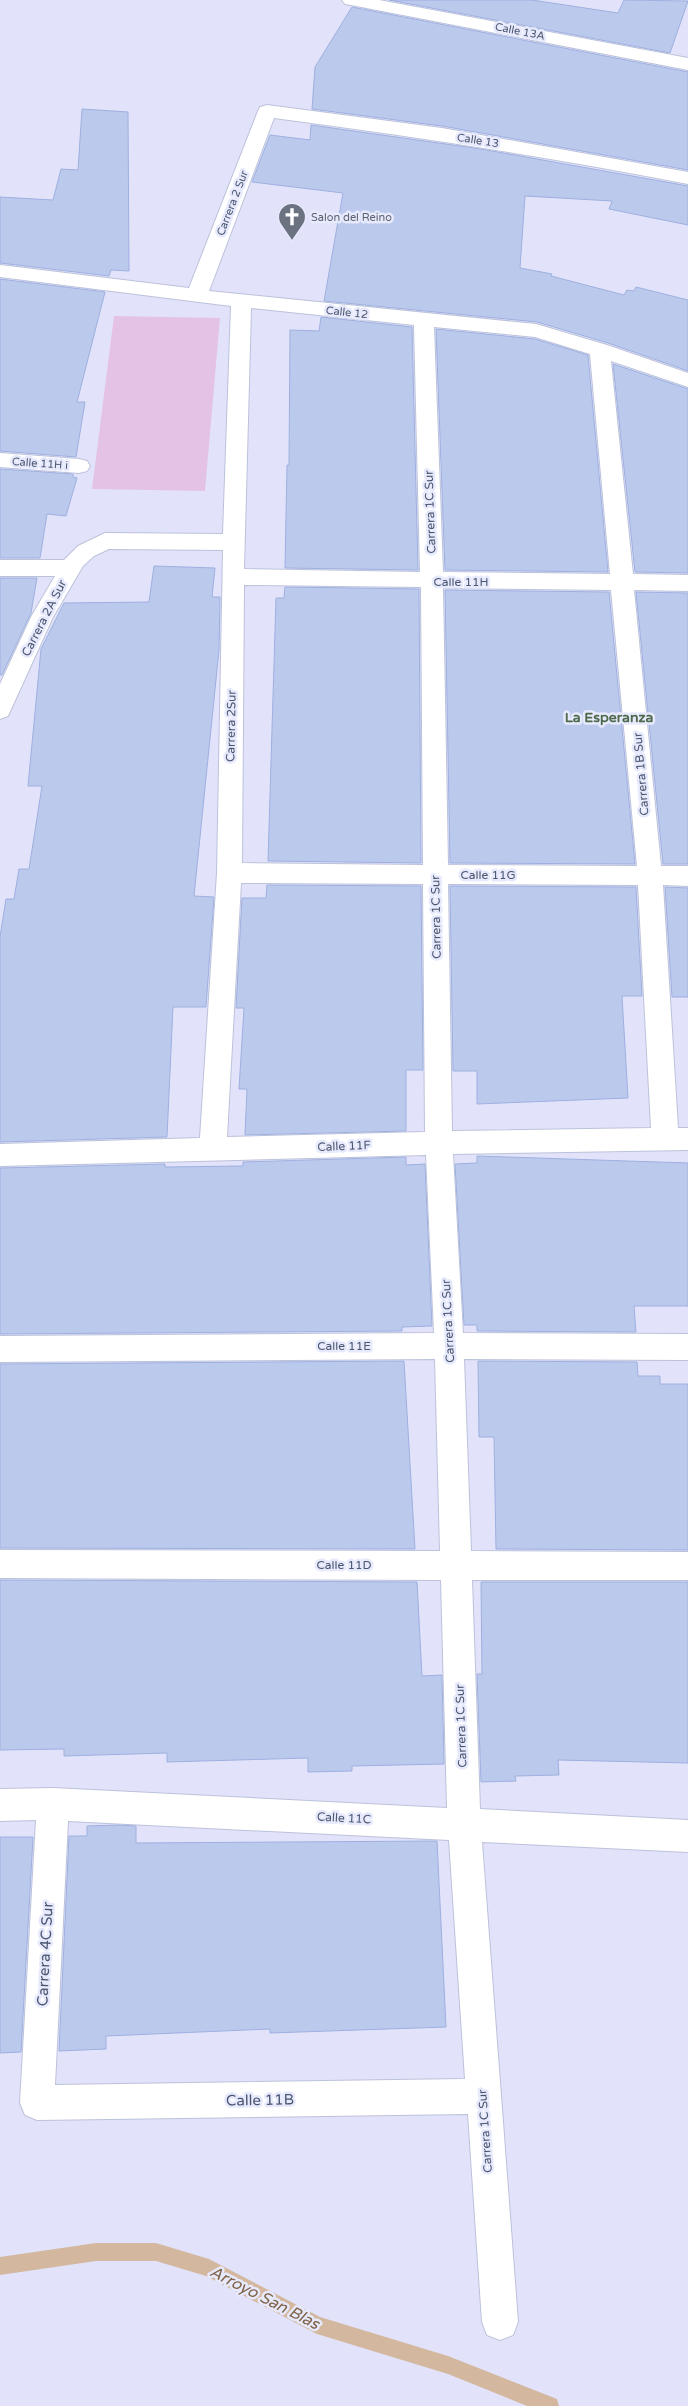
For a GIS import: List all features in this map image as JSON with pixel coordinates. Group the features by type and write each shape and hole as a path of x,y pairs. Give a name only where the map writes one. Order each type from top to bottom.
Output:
{"street":[{"name":"Calle 13A","path":"351,0 688,64"},
{"name":"Calle 13","path":"266,111 442,134 568,155 688,178"},
{"name":"Carrera 2 Sur","path":"197,295 266,111"},
{"name":"Calle 12","path":"0,271 241,301 536,331 600,350 688,380"},
{"name":"Carrera 2Sur","path":"213,1150 229,874 233,577 241,301"},
{"name":"Carrera 1C Sur","path":"424,320 432,582 439,1143 449,1346 464,1824 482,2096 500,2322"},
{"name":"Carrera 1B Sur","path":"600,350 624,582 676,1139"},
{"name":"Calle 11H i","path":"0,460 79,466"},
{"name":"Carrera 2A Sur","path":"0,707 42,617 71,568 86,551 105,541 235,542"},
{"path":"0,568 71,568"},
{"name":"Calle 11H","path":"233,577 432,582 688,583"},
{"name":"Calle 11G","path":"229,874 688,876"},
{"name":"Calle 11F","path":"0,1155 439,1143 676,1139"},
{"name":"Calle 11E","path":"0,1349 449,1346 688,1347"},
{"name":"Calle 11D","path":"0,1564 688,1566"},
{"name":"Calle 11C","path":"0,1805 53,1804 688,1836"},
{"name":"Carrera 4C Sur","path":"37,2103 53,1804"},
{"name":"Calle 11B","path":"37,2103 482,2096"}],"shaded area":[{"path":"114,316 220,318 205,491 92,489"}],"building":[{"path":"389,0 532,0 618,13 624,0 688,1 670,53"},
{"path":"352,7 688,72 688,170 442,126 312,109 315,67"},
{"path":"82,109 128,112 129,271 111,270 109,276 0,263 0,197 53,200 61,169 78,170"},
{"path":"311,125 481,149 688,186 688,225 609,209 612,201 525,196 520,268 552,274 551,276 624,295 627,290 634,291 636,287 688,300 688,371 608,343 537,322 324,301 343,193 252,182 270,135 310,140"},
{"path":"0,279 105,292 77,402 85,402 76,457 0,451"},
{"path":"321,317 412,327 418,570 285,568 287,465 289,465 290,330 319,331"},
{"path":"436,329 535,339 588,355 608,572 445,570"},
{"path":"613,364 688,389 688,573 635,572"},
{"path":"0,469 73,474 73,477 77,478 66,516 47,514 40,558 0,558"},
{"path":"154,566 215,568 212,597 220,597 219,650 194,896 214,897 206,1007 173,1007 167,1137 0,1142 0,937 6,899 14,899 19,869 29,869 42,786 28,786 41,649 64,603 149,602"},
{"path":"0,578 37,578 31,613 2,675 0,675"},
{"path":"285,587 419,589 421,863 268,861 276,598 284,598"},
{"path":"445,590 609,592 635,864 450,863"},
{"path":"636,592 688,593 688,864 663,864"},
{"path":"267,885 421,886 423,1070 406,1070 406,1131 245,1135 247,1089 239,1089 244,1008 236,1008 242,898 266,898"},
{"path":"450,886 636,887 642,996 622,996 628,1098 477,1104 477,1071 453,1071"},
{"path":"665,887 688,888 688,997 672,997"},
{"path":"477,1156 688,1163 688,1306 634,1306 636,1332 477,1331 477,1325 464,1325 455,1164 477,1163"},
{"path":"406,1157 406,1165 425,1164 432,1326 402,1327 402,1331 0,1334 0,1168 165,1164 165,1167 243,1166 243,1162"},
{"path":"404,1361 415,1549 0,1548 0,1364"},
{"path":"478,1361 637,1362 638,1376 660,1376 660,1384 688,1384 688,1550 496,1549 494,1437 479,1437"},
{"path":"0,1580 417,1582 422,1676 442,1675 444,1764 352,1766 352,1771 308,1772 308,1758 167,1762 167,1753 64,1756 64,1749 0,1750"},
{"path":"481,1582 688,1582 688,1763 558,1760 559,1775 515,1776 516,1781 481,1782 477,1674 482,1674"},
{"path":"87,1826 136,1826 136,1843 437,1841 446,2027 270,2033 270,2029 106,2036 106,2049 59,2051 69,1836 87,1836"},
{"path":"0,1837 33,1837 21,2052 0,2053"}],"waterway":[{"name":"Arroyo San Blas","path":"0,2266 96,2252 156,2252 209,2268 317,2325 448,2365 550,2406"}],"place":[{"name":"Salon del Reino","path":"292,241"}],"district":[{"name":"La Esperanza","path":"609,717"}]}
